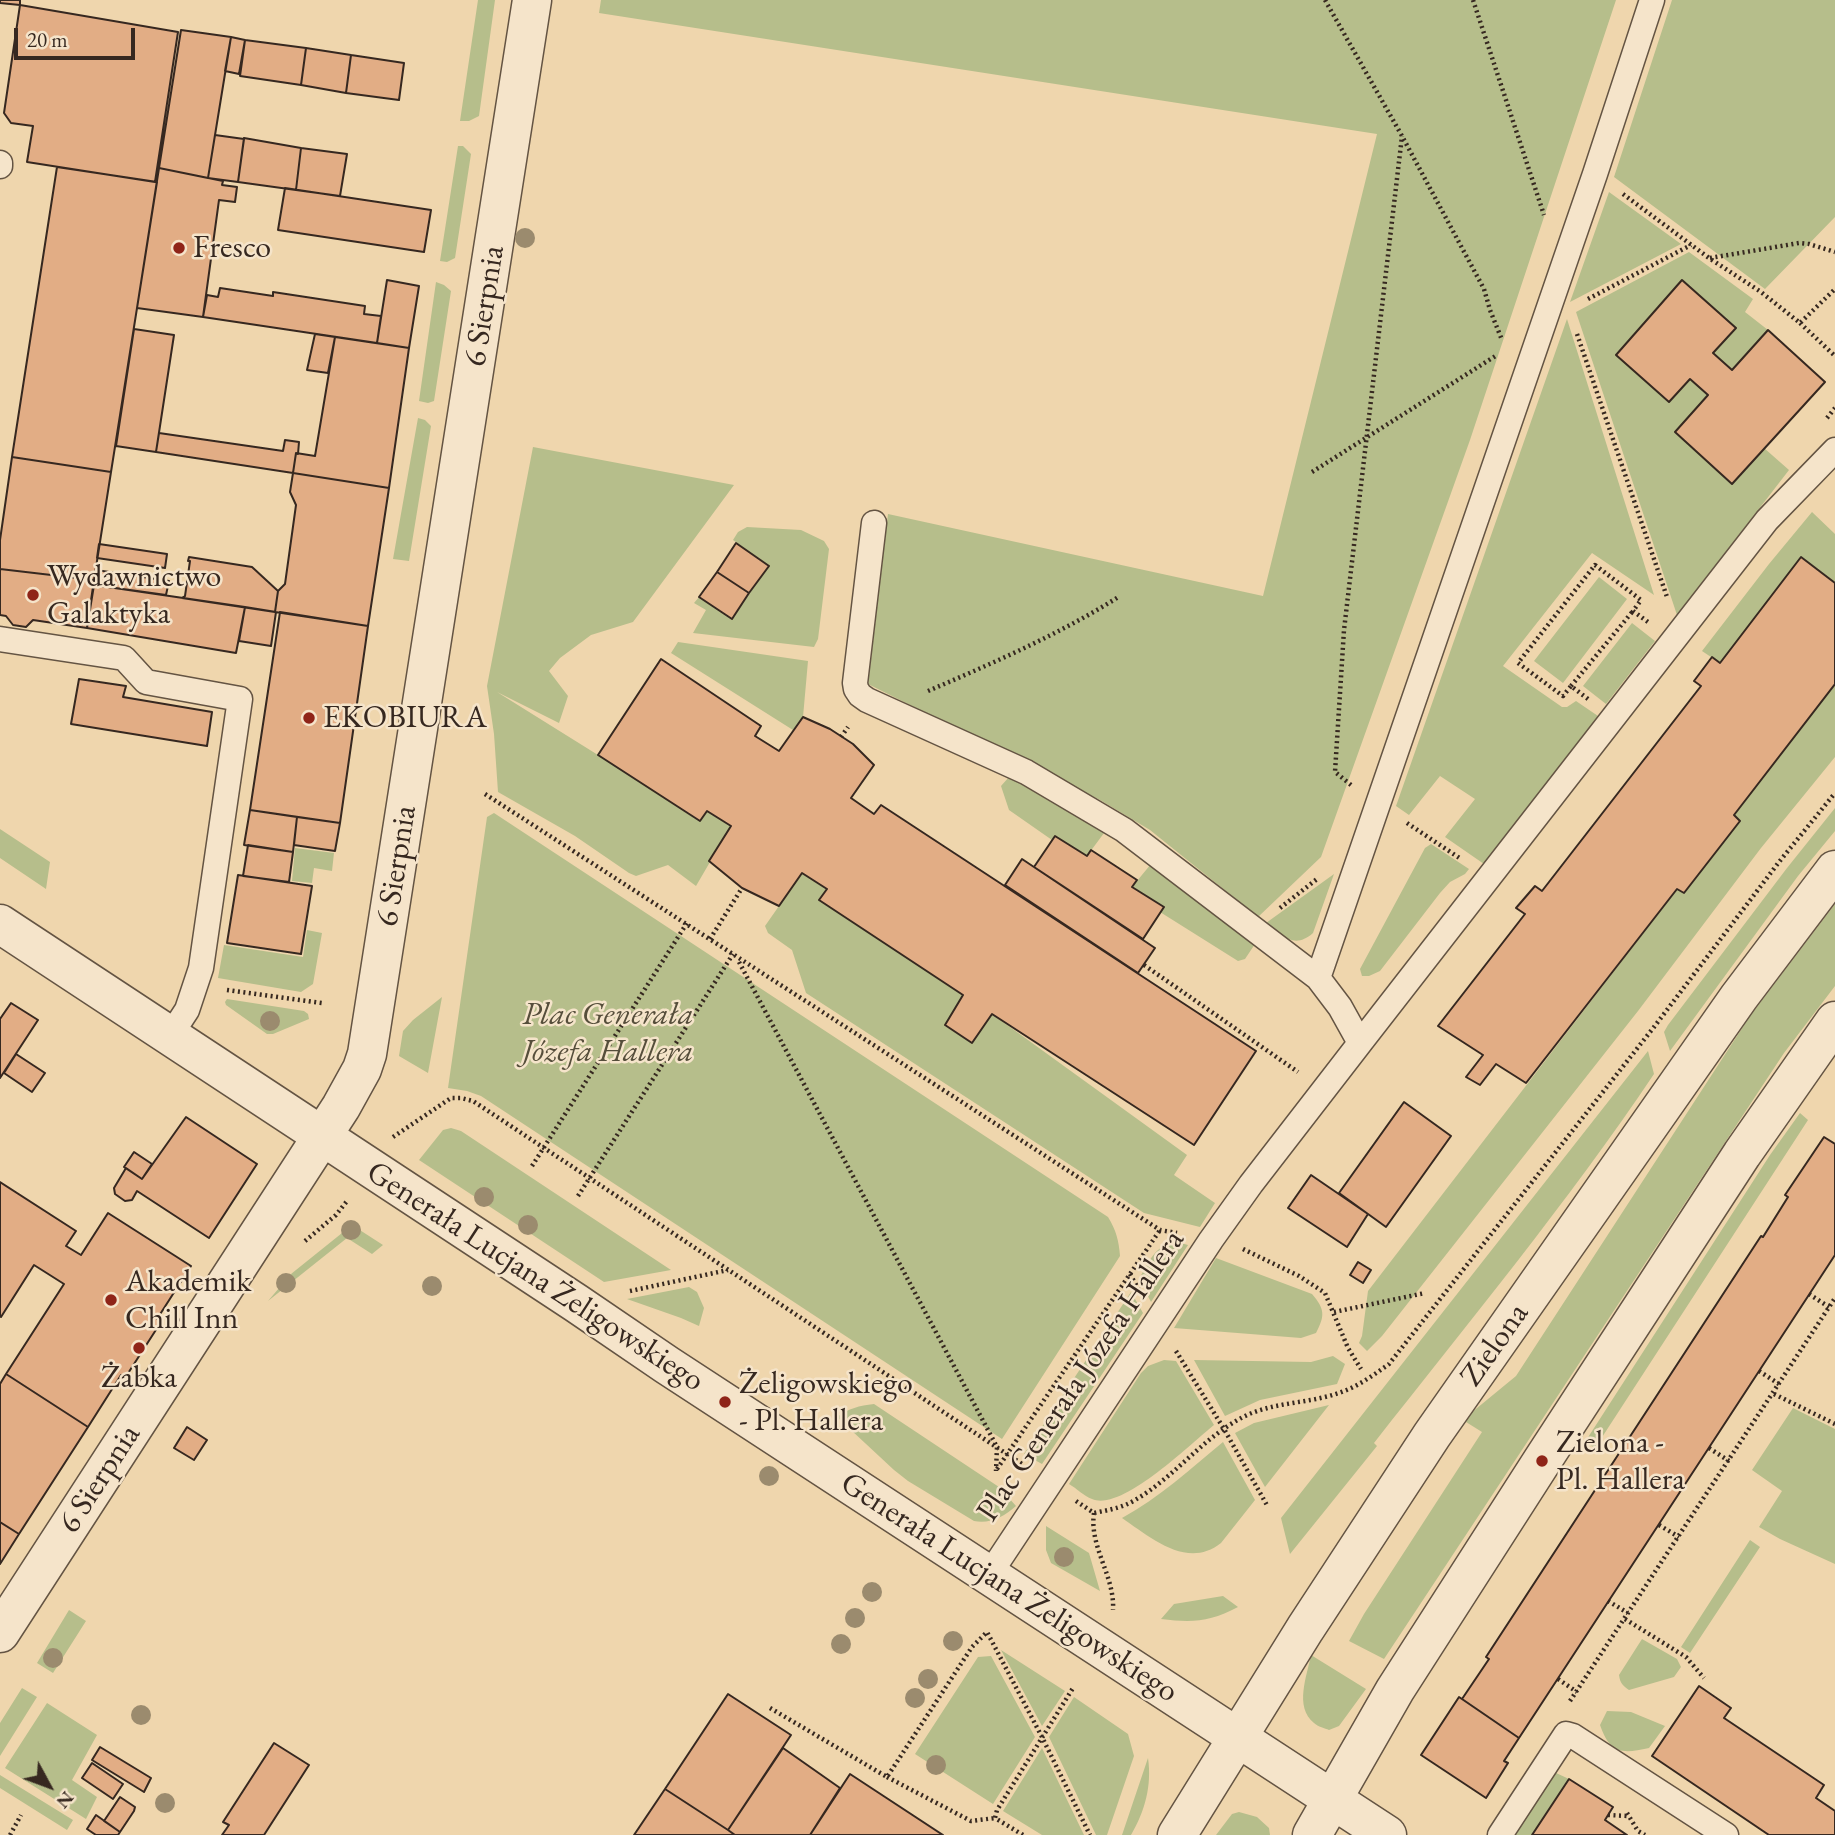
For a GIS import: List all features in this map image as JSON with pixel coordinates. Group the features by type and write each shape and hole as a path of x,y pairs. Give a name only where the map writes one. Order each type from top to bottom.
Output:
{"street":[{"name":"6 Sierpnia","path":"0,1633 341,1107 367,1054 532,0"},
{"name":"Zielona","path":"1177,1835 1304,1629 1432,1436 1739,997 1835,870"},
{"name":"Generała Lucjana Żeligowskiego","path":"0,924 667,1365 1387,1835"},
{"path":"1312,1835 1395,1690 1542,1461 1741,1154 1835,1021"}],"lane":[{"path":"1318,978 1595,174 1651,0"},
{"name":"Plac Generała Józefa Hallera","path":"989,1575 1156,1321 1251,1184 1767,520 1835,450"},
{"path":"874,523 855,683 860,695 885,710 1026,772 1124,830 1318,978 1340,1007 1360,1043"},
{"path":"0,639 124,658 146,682 240,699 201,968 187,1010 170,1036"},
{"path":"1500,1835 1566,1734 1726,1835"}],"path":[{"path":"1325,0 1484,289 1506,350"},
{"path":"1473,0 1551,235 1566,256"},
{"path":"1402,136 1344,630 1335,772 1377,804 1490,877"},
{"path":"1595,174 1709,258 1761,292 1835,356"},
{"path":"1709,258 1800,243 1835,252"},
{"path":"1800,323 1835,289"},
{"path":"1573,323 1676,637"},
{"path":"1595,565 1641,600 1633,611 1563,696 1518,663 1595,565"},
{"path":"885,710 1012,654 1120,596"},
{"path":"1633,611 1676,637"},
{"path":"1571,686 1614,717"},
{"path":"576,1303 729,1270 1094,1513 1116,1509 1135,1500 1224,1429 1247,1415 1344,1391 1375,1375 1389,1364 1835,793"},
{"path":"485,794 1160,1230 996,1471 997,1447 738,958"},
{"path":"710,939 742,888"},
{"path":"532,1166 687,923"},
{"path":"578,1196 733,954"},
{"path":"1144,965 1324,1090"},
{"path":"223,989 322,1003"},
{"path":"1240,1247 1299,1276 1325,1293 1348,1348 1360,1369"},
{"path":"1130,1274 1268,1507"},
{"path":"1334,1312 1425,1293"},
{"path":"1809,1294 1829,1307"},
{"path":"1569,1703 1835,1298"},
{"path":"1759,1371 1780,1384"},
{"path":"1774,1394 1835,1424"},
{"path":"1709,1448 1729,1461"},
{"path":"1094,1513 1096,1542 1114,1598 1112,1656"},
{"path":"1659,1525 1679,1537"},
{"path":"1608,1601 1628,1613"},
{"path":"1625,1619 1686,1657 1704,1678"},
{"path":"887,1777 972,1647 987,1632 1090,1835"},
{"path":"1558,1679 1577,1692"},
{"path":"995,1818 997,1810 1073,1688"},
{"path":"770,1708 887,1777 971,1821 995,1818 1023,1835"},
{"path":"10,1835 21,1815"},
{"path":"1608,1815 1629,1816"}],"green space":[{"path":"478,0 495,0 479,116 469,121 460,121"},
{"path":"601,0 1616,0 1470,440 1321,857 1258,917 1150,830 1100,800 868,684 888,514 1263,596 1377,134 599,13"},
{"path":"1672,0 1835,0 1835,217 1765,289 1614,177"},
{"path":"458,146 463,146 471,154 455,258 447,262 440,261"},
{"path":"1609,192 1681,244 1570,302"},
{"path":"1689,252 1753,299 1745,312 1768,330 1732,370 1713,353 1735,328 1682,280 1616,354 1668,402 1690,379 1708,395 1675,432 1732,483 1764,448 1789,470 1677,615 1576,312"},
{"path":"436,282 451,291 434,401 428,403 419,401"},
{"path":"1567,319 1654,595 1592,553 1503,666 1562,707 1576,701 1598,716 1484,864 1445,837 1475,799 1440,776 1409,815 1396,806"},
{"path":"418,418 431,426 409,561 393,559"},
{"path":"533,447 734,485 633,622 591,635 560,658 549,671 568,696 559,723 497,692 699,821 707,811 731,826 696,886 668,865 636,876 629,873 575,836 498,792 487,686"},
{"path":"1812,512 1835,534 1835,583 1801,557 1720,663 1702,651 1769,564"},
{"path":"747,527 801,530 824,541 829,549 818,639 814,647 693,633 706,610 694,603 699,597 732,619 768,566 733,540 738,532"},
{"path":"1599,577 1627,599 1563,683 1534,661"},
{"path":"1632,623 1655,641 1606,704 1583,686"},
{"path":"678,642 808,661 803,717 793,730 671,653"},
{"path":"1835,684 1835,757 1761,848 1638,1011 1382,1336 1367,1351 1359,1343 1368,1291"},
{"path":"1009,777 1104,833 1087,856 1055,836 1052,840 1009,810 1001,786"},
{"path":"1835,808 1835,831 1798,876 1670,1051 1664,1032 1668,1025"},
{"name":"Plac Generała Józefa Hallera","path":"494,813 1108,1217 1117,1236 1120,1256 1002,1439 481,1096 448,1088 487,817"},
{"path":"0,829 50,862 46,889 0,858"},
{"path":"1431,844 1469,869 1440,893 1380,971 1362,976 1360,969 1425,848"},
{"path":"295,848 334,853 332,871 314,868 312,883 292,881"},
{"path":"1151,864 1255,944 1245,959 1238,961 1160,912 1163,907 1132,887"},
{"path":"802,873 827,889 820,899 963,995 945,1026 972,1043 992,1014 1187,1155 1174,1175 1215,1203 1200,1227 1144,1213 806,993 792,950 768,933 765,926"},
{"path":"1334,874 1313,933 1300,940 1288,939 1266,923"},
{"path":"1835,904 1835,986 1784,1053 1384,1659 1349,1641 1482,1432 1466,1422 1471,1413 1516,1376 1750,1016"},
{"path":"307,930 322,933 313,984 301,992 218,978 224,945 303,957"},
{"path":"442,997 428,1073 399,1056 403,1031"},
{"path":"227,999 304,1011 309,1019 267,1034 226,1005"},
{"path":"1648,1051 1654,1074 1621,1122 1517,1261 1374,1443 1377,1446 1290,1554 1281,1518"},
{"path":"1800,1113 1808,1120 1595,1448 1585,1442 1770,1155"},
{"path":"451,1128 461,1131 671,1270 604,1282 419,1160 443,1130"},
{"path":"352,1225 383,1245 372,1254 347,1238 268,1301 291,1274"},
{"path":"1177,1242 1188,1245 1151,1302 1139,1279 1158,1250"},
{"path":"1216,1258 1312,1294 1322,1313 1316,1333 1301,1338 1174,1328"},
{"path":"689,1287 697,1292 704,1308 699,1326 627,1299"},
{"path":"1131,1292 1143,1313 1042,1464 1024,1454"},
{"path":"1333,1356 1345,1364 1337,1384 1260,1400 1225,1416 1194,1360 1311,1362"},
{"path":"1164,1360 1176,1361 1214,1425 1155,1474 1120,1496 1105,1500 1089,1498 1069,1484 1141,1373 1148,1366"},
{"path":"874,1404 999,1487 1016,1506 996,1519 974,1521 908,1481 837,1417 854,1408"},
{"path":"1329,1405 1265,1487 1235,1433 1254,1423"},
{"path":"1793,1408 1835,1429 1835,1564 1759,1527 1782,1491 1752,1470"},
{"path":"1223,1442 1255,1500 1221,1543 1195,1553 1182,1552 1169,1548 1122,1518 1162,1492"},
{"path":"1046,1526 1089,1553 1100,1591 1051,1563 1046,1550"},
{"path":"1750,1540 1760,1547 1690,1653 1681,1647"},
{"path":"1223,1596 1238,1607 1219,1616 1201,1620 1161,1619 1174,1604"},
{"path":"69,1610 86,1621 53,1673 37,1663"},
{"path":"1642,1639 1677,1659 1681,1667 1674,1677 1629,1690 1622,1684 1619,1675"},
{"path":"1001,1650 1065,1691 1042,1726"},
{"path":"1311,1655 1366,1689 1339,1726 1329,1730 1314,1723 1305,1709 1303,1691"},
{"path":"991,1656 1035,1737 993,1804 915,1754 978,1657"},
{"path":"22,1688 37,1697 0,1756 0,1723"},
{"path":"1074,1697 1128,1734 1134,1756 1107,1835 1096,1835 1049,1737"},
{"path":"47,1703 97,1735 72,1780 97,1797 86,1819 5,1768"},
{"path":"1607,1711 1631,1712 1665,1726 1649,1748 1618,1750 1608,1742 1600,1725"},
{"path":"1042,1748 1084,1835 1042,1835 1003,1811"},
{"path":"1148,1758 1149,1778 1144,1807 1131,1835 1122,1835"},
{"path":"1554,1772 1569,1779 1532,1835 1513,1835"},
{"path":"0,1775 73,1820 67,1830 0,1788"},
{"path":"1239,1812 1257,1817 1269,1828 1270,1835 1216,1835 1232,1814"}],"building":[{"path":"0,0 20,0 20,5 0,3"},
{"path":"20,5 178,32 155,182 27,162 33,126 11,123 4,113"},
{"path":"181,30 231,37 208,178 159,168"},
{"path":"231,37 245,40 239,74 225,71"},
{"path":"245,40 306,48 301,85 240,76"},
{"path":"306,48 351,55 346,93 301,85"},
{"path":"351,55 404,63 399,100 346,93"},
{"path":"215,135 244,139 238,182 208,178"},
{"path":"244,138 301,148 296,190 238,182"},
{"path":"301,148 347,154 340,196 296,190"},
{"path":"57,167 157,182 111,472 12,457"},
{"name":"Fresco","path":"159,168 223,181 222,185 237,187 235,202 219,200 203,317 137,308"},
{"path":"285,188 431,210 424,252 278,230"},
{"path":"387,280 419,286 409,348 377,343"},
{"path":"1682,280 1736,328 1713,353 1732,370 1768,330 1825,382 1732,484 1675,432 1708,395 1690,379 1669,402 1616,355"},
{"path":"220,288 273,296 273,292 365,306 364,314 381,316 377,343 203,317 207,295 218,297"},
{"path":"134,329 174,335 156,452 116,446"},
{"path":"315,334 335,337 328,373 307,370"},
{"path":"335,337 409,348 389,488 293,473 296,453 315,456"},
{"path":"159,433 283,451 285,440 299,442 298,454 296,453 293,473 156,452"},
{"path":"12,457 111,472 94,580 0,569 0,540"},
{"path":"293,473 389,488 368,626 275,612 278,591 285,584 296,505 290,492"},
{"path":"736,543 769,566 749,593 717,572"},
{"path":"99,544 167,554 165,568 97,558"},
{"path":"189,557 252,567 278,591 275,612 182,598 185,596"},
{"path":"1801,557 1835,583 1835,684 1734,815 1740,821 1684,893 1677,889 1526,1083 1496,1064 1480,1085 1466,1077 1483,1055 1438,1026 1525,914 1516,908 1535,886 1542,891 1701,686 1694,681 1712,657 1720,663"},
{"path":"0,569 94,580 87,628 33,620 26,627 13,625 6,616 0,615"},
{"path":"96,570 169,581 166,595 94,585"},
{"path":"717,572 749,593 732,619 699,597"},
{"path":"94,585 245,607 236,653 87,628"},
{"path":"245,607 276,612 271,646 239,641"},
{"name":"EKOBIURA","path":"280,612 368,626 340,823 250,810"},
{"path":"661,659 761,726 755,736 779,751 803,717 830,729 853,744 874,765 851,798 874,814 881,805 1256,1051 1194,1145 992,1014 972,1043 945,1025 963,995 819,900 827,889 802,873 779,906 742,888 709,861 731,826 707,811 700,821 598,755"},
{"path":"79,679 126,686 123,697 212,712 207,746 71,724"},
{"path":"250,810 297,817 293,852 244,845"},
{"path":"297,817 340,823 335,851 294,845"},
{"path":"1055,836 1087,856 1091,850 1137,880 1132,887 1164,907 1143,939 1034,867"},
{"path":"248,845 293,852 289,882 243,876"},
{"path":"1022,859 1155,948 1138,973 1005,885"},
{"path":"238,875 312,886 301,954 227,943"},
{"path":"11,1003 38,1020 0,1078 0,1019"},
{"path":"16,1054 45,1073 32,1092 4,1073"},
{"path":"1404,1102 1451,1136 1386,1227 1339,1193"},
{"path":"186,1117 257,1164 209,1238 137,1191 132,1200 125,1201 115,1194 114,1188 126,1168 142,1179"},
{"path":"1824,1137 1835,1144 1835,1255 1519,1738 1462,1699 1489,1659 1486,1657 1761,1236 1763,1237 1788,1197 1785,1195"},
{"path":"134,1152 152,1164 142,1179 124,1167"},
{"path":"1311,1175 1368,1214 1347,1247 1288,1208"},
{"name":"Akademik Chill Inn","path":"0,1182 76,1231 66,1246 81,1255 108,1213 191,1266 157,1319 161,1322 125,1378 121,1375 88,1427 6,1374 64,1284 34,1265 0,1316"},
{"path":"1358,1262 1371,1270 1363,1283 1350,1275"},
{"path":"6,1374 88,1427 19,1534 0,1522 0,1384"},
{"path":"187,1427 207,1440 194,1460 174,1448"},
{"path":"0,1522 19,1534 0,1564"},
{"path":"1699,1686 1731,1708 1724,1718 1824,1785 1816,1798 1835,1811 1835,1835 1769,1835 1652,1756"},
{"path":"728,1694 791,1735 728,1830 665,1789"},
{"path":"1459,1697 1519,1738 1504,1761 1508,1763 1486,1798 1421,1755"},
{"path":"274,1743 309,1765 264,1835 222,1835 229,1825 223,1822"},
{"path":"100,1747 151,1778 144,1792 92,1760"},
{"path":"783,1748 840,1788 810,1835 735,1835 728,1830"},
{"path":"92,1763 123,1784 113,1799 82,1778"},
{"path":"850,1774 943,1835 810,1835"},
{"path":"1569,1779 1613,1807 1605,1820 1627,1835 1532,1835"},
{"path":"665,1789 728,1830 735,1835 634,1835"},
{"path":"120,1797 135,1807 120,1832 104,1821"},
{"path":"96,1815 120,1832 118,1835 96,1835 87,1829"}],"place":[{"name":"Fresco","path":"179,248"},
{"name":"Wydawnictwo Galaktyka","path":"33,595"},
{"name":"EKOBIURA","path":"309,718"},
{"name":"Akademik Chill Inn","path":"111,1300"},
{"name":"Żabka","path":"139,1348"},
{"name":"Żeligowskiego - Pl. Hallera","path":"725,1402"},
{"name":"Zielona - Pl. Hallera","path":"1542,1461"}]}
